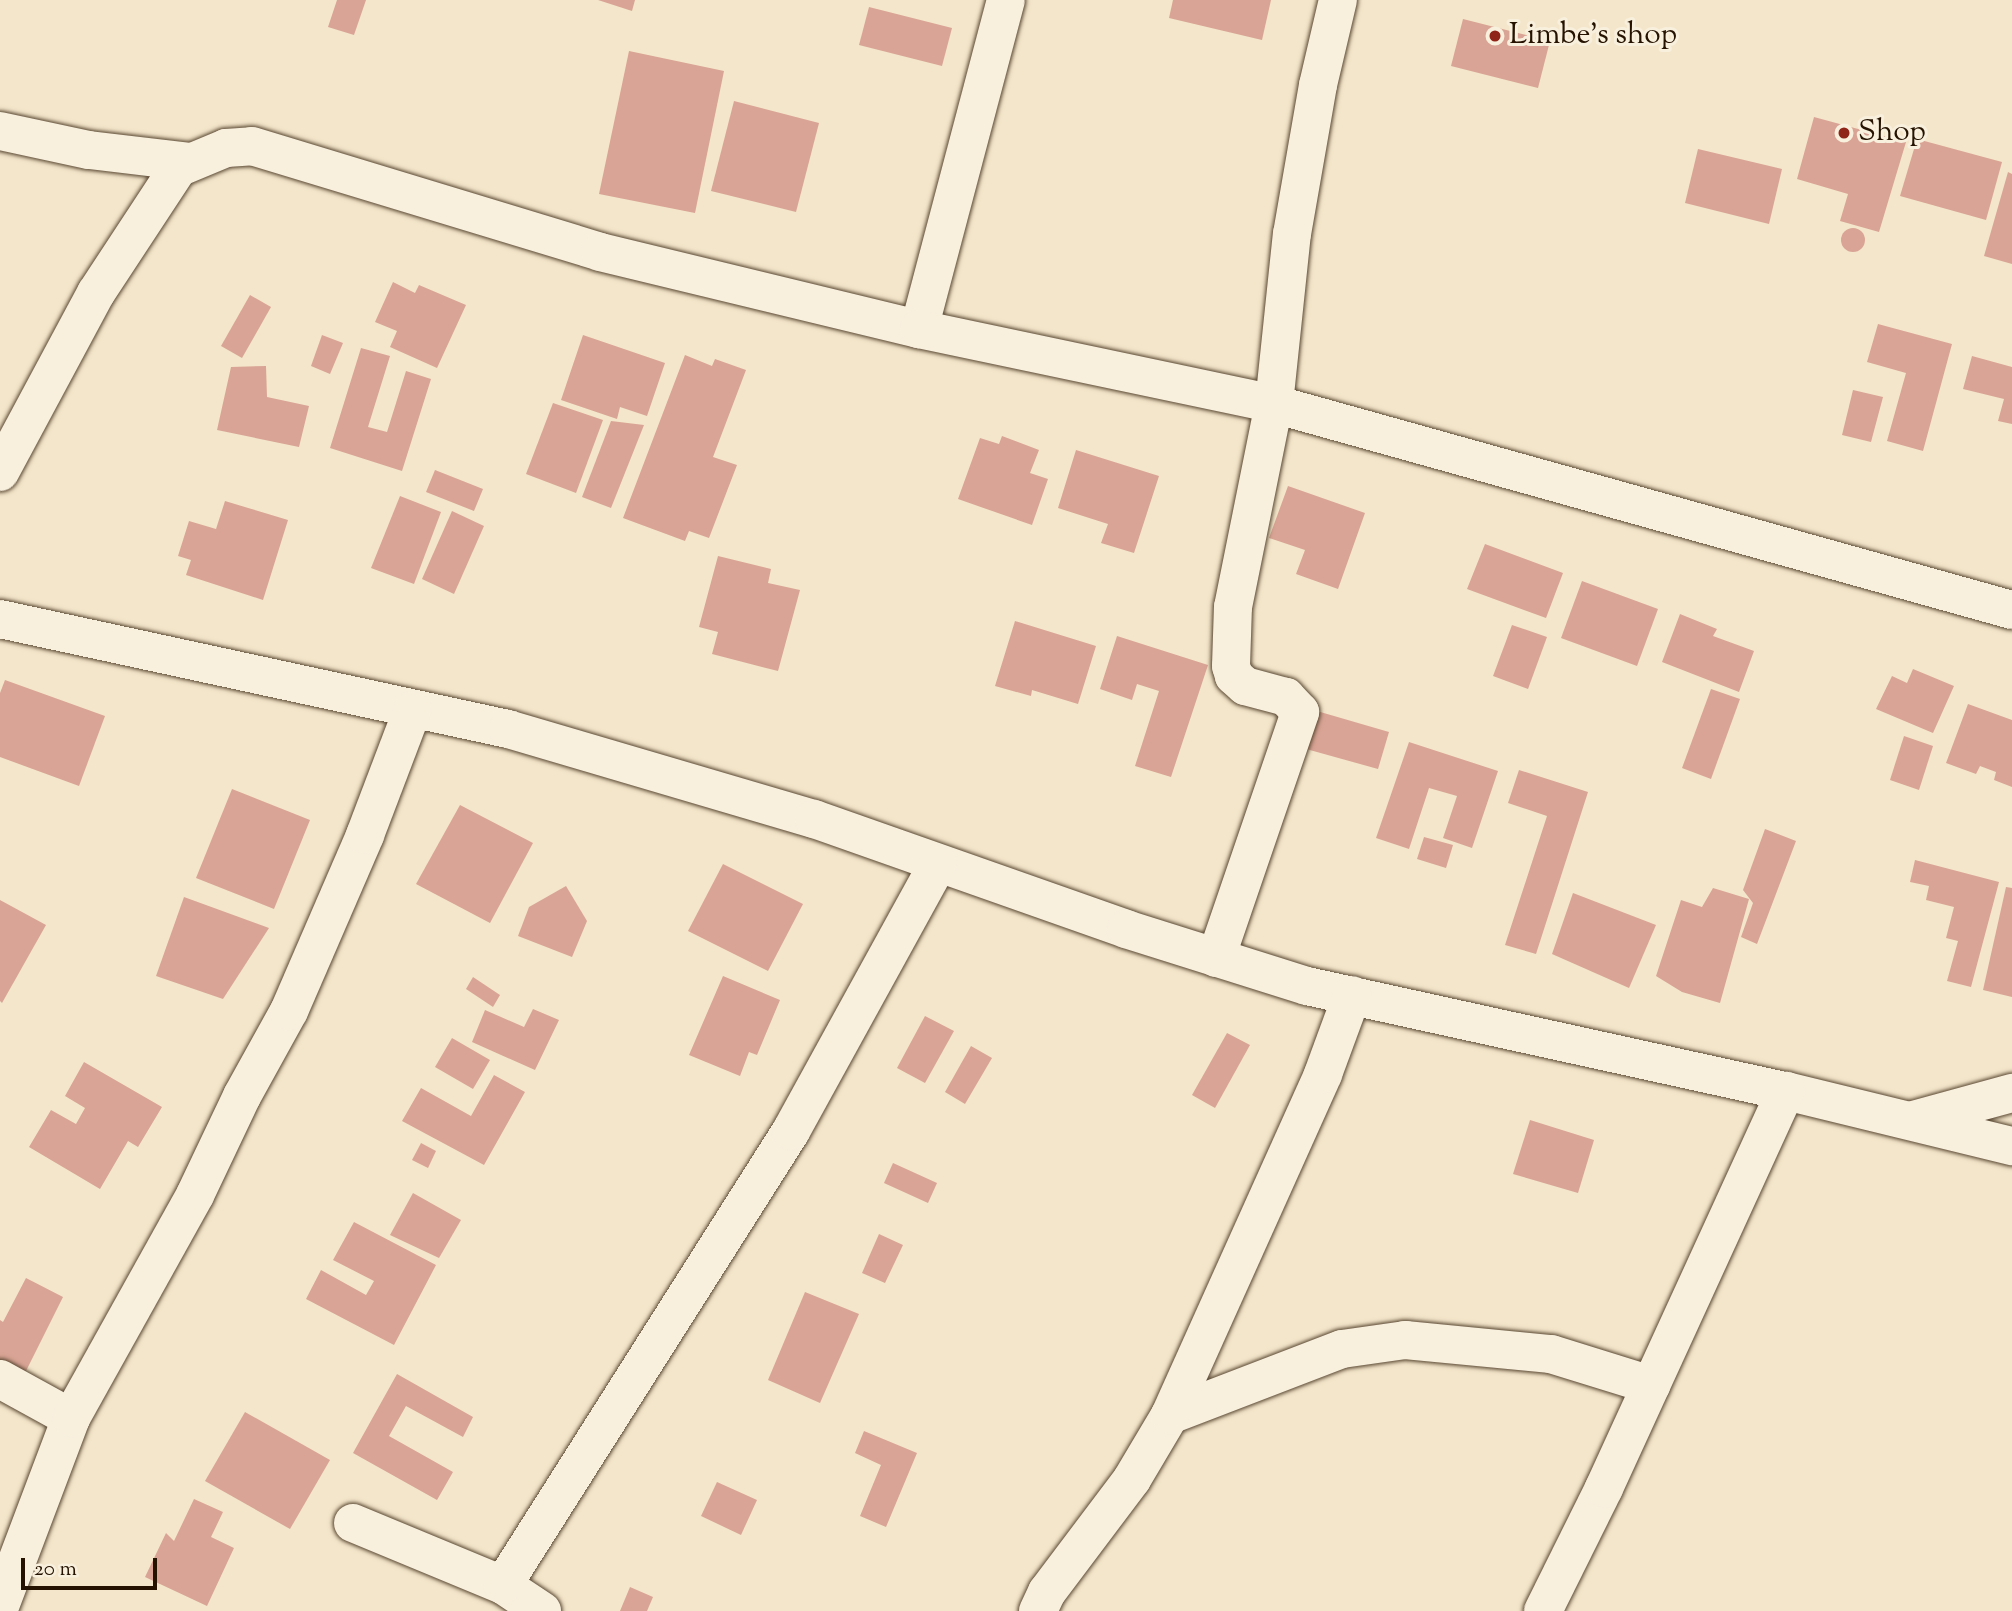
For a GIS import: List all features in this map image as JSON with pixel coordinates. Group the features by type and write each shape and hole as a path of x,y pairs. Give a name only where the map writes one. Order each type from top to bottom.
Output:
{"street":[{"path":"919,329 1006,0"},
{"path":"1216,958 1300,712 1286,697 1245,686 1231,666 1233,607 1274,404 1292,234 1318,85 1338,0"},
{"path":"0,131 89,150 189,162"},
{"path":"0,472 149,206 178,168 226,148 252,146 600,252 919,329 1274,404 2012,610"},
{"path":"0,619 412,711 509,729 814,819 1216,958 1352,995 1786,1091 2012,1146"},
{"path":"0,1606 71,1419 195,1195 242,1096 289,1011 365,835 412,711"},
{"path":"503,1585 791,1131 938,864"},
{"path":"1038,1611 1047,1592 1132,1479 1170,1415 1323,1074 1352,995"},
{"path":"1543,1611 1651,1385 1786,1091"},
{"path":"1908,1122 2012,1093"},
{"path":"1170,1415 1342,1349 1405,1340 1551,1354 1651,1385"},
{"path":"0,1379 71,1419"},
{"path":"353,1523 503,1585 542,1611"}],"building":[{"path":"337,0 366,0 354,35 328,27"},
{"path":"598,0 635,0 632,11"},
{"path":"1173,0 1271,0 1262,40 1169,18"},
{"path":"869,7 952,28 942,66 859,45"},
{"path":"1463,19 1550,41 1538,88 1451,66"},
{"path":"629,51 724,71 695,213 599,194"},
{"path":"734,101 819,123 796,212 711,191"},
{"path":"1814,117 1906,142 1879,232 1840,221 1848,194 1797,179"},
{"path":"1917,139 2002,162 1986,220 1900,196"},
{"path":"1698,149 1782,169 1769,224 1685,203"},
{"path":"2008,172 2012,174 2012,264 1984,256"},
{"path":"1853,228 1862,231 1865,240 1862,249 1853,252 1844,249 1841,240 1844,231"},
{"path":"393,282 415,293 419,285 466,305 437,368 390,347 397,331 375,322"},
{"path":"250,295 271,307 242,358 221,346"},
{"path":"1878,324 1952,344 1923,451 1887,441 1906,373 1867,362"},
{"path":"322,335 343,343 330,374 311,366"},
{"path":"583,335 665,363 647,416 620,407 617,419 561,400"},
{"path":"361,348 390,356 368,427 387,432 406,371 431,379 402,471 330,448"},
{"path":"685,355 712,366 715,359 746,370 713,457 737,465 709,538 689,531 685,541 623,518"},
{"path":"1972,356 2012,367 2012,424 1998,421 2004,399 1963,389"},
{"path":"266,366 267,397 309,406 299,447 217,430 231,367"},
{"path":"1853,390 1883,397 1871,442 1842,435"},
{"path":"553,403 603,420 576,493 526,474"},
{"path":"611,421 644,425 611,508 582,497"},
{"path":"1002,436 1039,450 1030,473 1048,479 1032,525 958,499 980,438 999,444"},
{"path":"1076,450 1159,476 1134,553 1101,543 1108,524 1058,508"},
{"path":"435,470 483,489 474,511 426,492"},
{"path":"1288,486 1365,513 1338,589 1296,574 1305,550 1269,538"},
{"path":"400,496 441,512 414,584 371,568"},
{"path":"225,501 288,520 263,600 186,575 191,560 178,556 189,521 216,529"},
{"path":"452,511 484,526 454,594 422,579"},
{"path":"1485,544 1563,573 1546,618 1467,589"},
{"path":"718,556 771,569 768,583 800,590 778,671 712,654 718,632 699,627"},
{"path":"1582,581 1658,609 1637,666 1561,638"},
{"path":"1680,614 1717,629 1713,636 1754,651 1739,692 1662,662"},
{"path":"1015,621 1096,646 1078,704 1032,690 1031,696 995,686"},
{"path":"1512,625 1547,637 1528,689 1493,676"},
{"path":"1117,636 1208,665 1171,777 1135,766 1159,691 1137,684 1132,700 1100,689"},
{"path":"1913,669 1954,686 1933,733 1876,709 1892,676 1907,683"},
{"path":"5,680 105,716 79,786 0,757 0,693"},
{"path":"1711,689 1740,699 1711,779 1682,768"},
{"path":"1968,704 2012,720 2012,787 1994,780 1996,772 1980,766 1976,774 1946,763"},
{"path":"1310,709 1389,732 1378,769 1299,747"},
{"path":"1904,736 1933,746 1919,790 1890,780"},
{"path":"1409,742 1498,771 1472,848 1443,838 1457,796 1429,788 1409,849 1376,838"},
{"path":"1519,770 1588,792 1536,954 1505,945 1547,816 1508,803"},
{"path":"232,789 310,820 274,909 196,878"},
{"path":"460,805 533,843 490,923 416,884"},
{"path":"1765,829 1796,841 1757,944 1741,937 1753,903 1743,890"},
{"path":"1424,837 1453,845 1446,868 1417,859"},
{"path":"1915,860 1999,882 1971,987 1947,981 1958,941 1946,938 1954,907 1926,900 1929,886 1910,882"},
{"path":"723,864 803,904 768,971 688,931"},
{"path":"566,886 587,921 572,957 518,936 529,907"},
{"path":"2006,887 2012,888 2012,997 1983,990"},
{"path":"1713,888 1749,899 1720,1003 1682,992 1656,976 1681,900 1702,907"},
{"path":"1573,893 1656,925 1629,988 1552,954"},
{"path":"184,897 269,928 223,999 156,976"},
{"path":"0,900 46,925 2,1003 0,1001"},
{"path":"723,976 780,1000 757,1055 749,1052 740,1076 689,1055"},
{"path":"473,977 500,995 493,1007 466,989"},
{"path":"533,1009 559,1020 535,1070 472,1042 485,1010 524,1027"},
{"path":"925,1016 954,1031 925,1083 897,1068"},
{"path":"1227,1033 1250,1045 1215,1108 1192,1095"},
{"path":"452,1038 490,1060 473,1089 435,1067"},
{"path":"971,1046 992,1058 965,1104 945,1092"},
{"path":"84,1062 162,1107 138,1147 128,1141 100,1189 29,1147 51,1110 76,1124 85,1108 65,1096"},
{"path":"494,1075 525,1092 484,1165 402,1121 421,1088 471,1116"},
{"path":"1530,1120 1594,1140 1578,1193 1513,1174"},
{"path":"421,1143 436,1151 428,1168 412,1160"},
{"path":"893,1163 937,1183 928,1203 884,1183"},
{"path":"413,1193 461,1220 439,1258 390,1235"},
{"path":"354,1222 436,1265 394,1345 306,1299 321,1270 366,1295 374,1281 333,1260"},
{"path":"879,1234 903,1245 885,1283 862,1273"},
{"path":"26,1278 63,1297 25,1373 0,1361 0,1320 3,1322"},
{"path":"805,1292 859,1314 820,1403 768,1380"},
{"path":"397,1374 473,1417 463,1437 406,1406 389,1436 453,1472 437,1500 353,1453"},
{"path":"245,1412 330,1460 290,1529 205,1481"},
{"path":"864,1431 917,1453 886,1527 860,1516 881,1465 855,1453"},
{"path":"717,1482 757,1500 741,1535 701,1516"},
{"path":"194,1499 223,1512 211,1537 234,1548 207,1606 145,1577 166,1533 174,1541"},
{"path":"630,1587 653,1597 647,1611 620,1611"}],"place":[{"name":"Limbe's shop","path":"1495,36"},
{"name":"Shop","path":"1844,133"}]}
